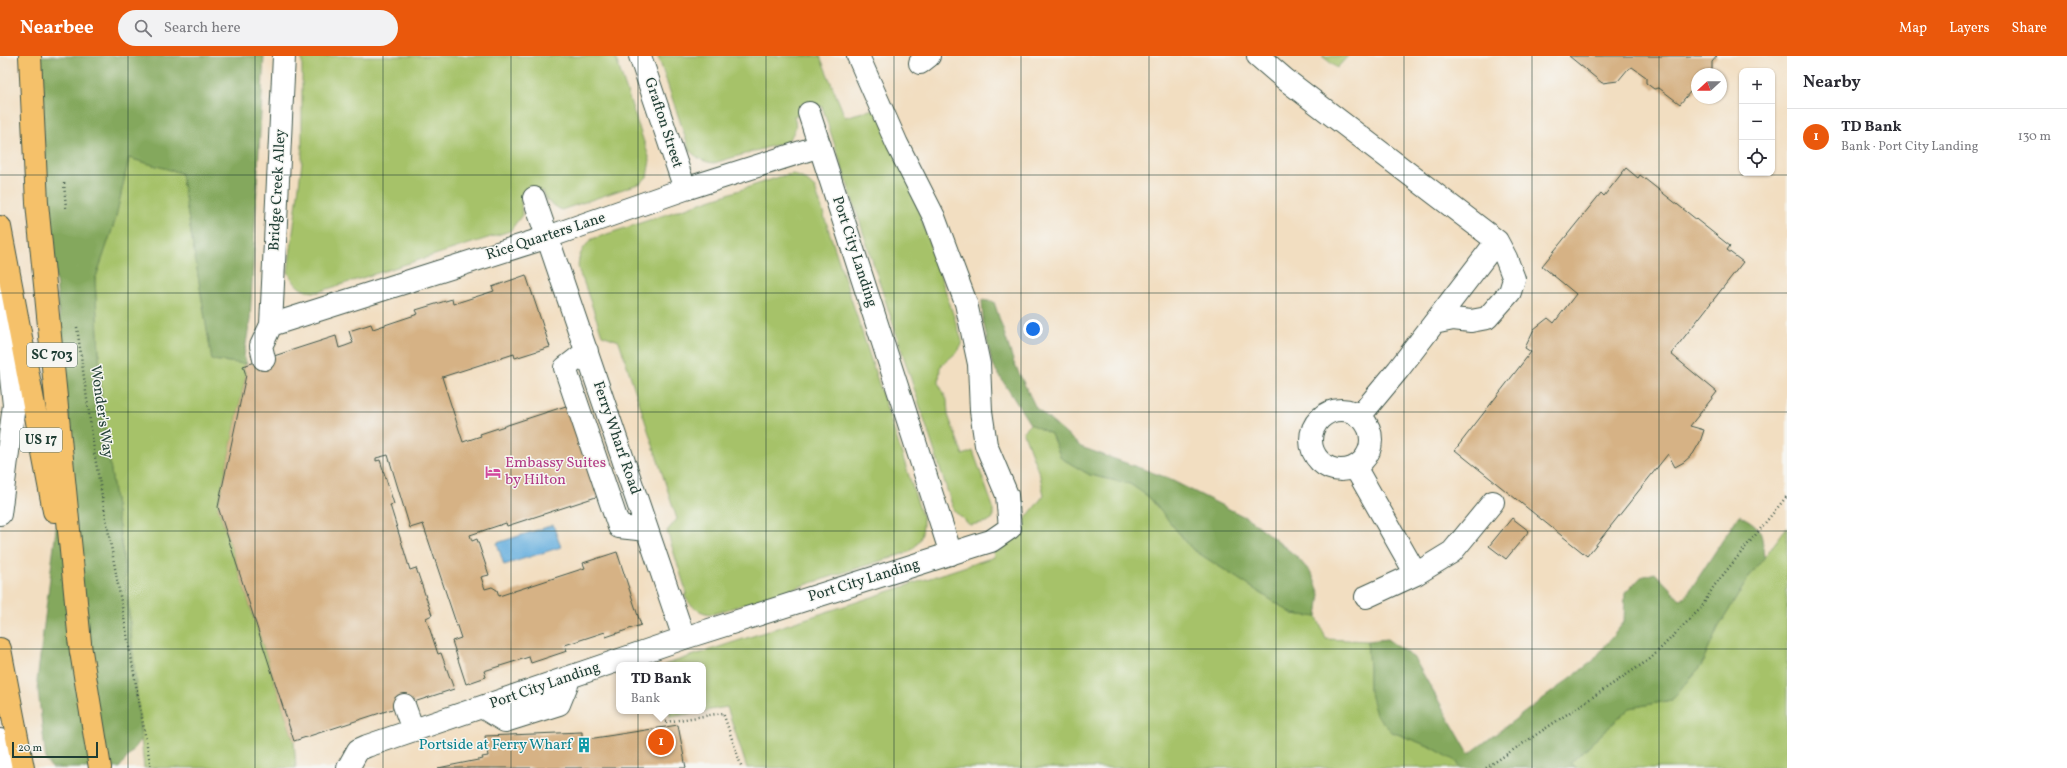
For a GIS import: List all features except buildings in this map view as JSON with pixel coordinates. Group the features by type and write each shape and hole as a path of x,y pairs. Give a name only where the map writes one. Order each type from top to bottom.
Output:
{"highway":[{"name":"SC 703","path":"30,56 37,203 81,653"},
{"name":"US 17","path":"0,227 81,653 100,768"},
{"path":"0,650 23,768"}],"street":[{"name":"Bridge Creek Alley","path":"271,325 284,56"},
{"name":"Grafton Street","path":"640,56 685,189"},
{"path":"858,56 897,144 934,217 966,303 979,364 981,411 986,444 1007,495 1010,528 991,541 951,554"},
{"path":"1258,56 1286,80 1497,241 1506,258 1514,279 1510,292 1487,318 1471,321 1453,320 1434,323"},
{"name":"Port City Landing","path":"348,768 358,750 413,730 684,638 951,554 809,112"},
{"name":"Rice Quarters Lane","path":"271,325 548,237 685,189 820,146"},
{"name":"Ferry Wharf Road","path":"534,198 684,638"},
{"path":"1359,417 1497,241"},
{"path":"0,277 14,405 0,514"},
{"path":"264,359 261,346 271,325"},
{"path":"1344,410 1359,417 1368,428 1371,438 1368,453 1355,467 1340,470 1330,469 1317,458 1312,449 1312,433 1319,419 1328,413 1344,410"},
{"path":"1355,467 1416,574"},
{"path":"1366,597 1416,574 1452,552 1493,502"},
{"path":"404,705 413,730"},
{"path":"0,740 7,758 8,768"}],"path":[{"path":"64,182 66,214"},
{"name":"Wonder's Way","path":"77,324 95,457 151,768"},
{"path":"1486,768 1650,659 1701,608 1714,586 1787,496"},
{"path":"666,722 723,712 742,768"}],"green space":[{"path":"36,56 264,56 250,320 244,356 247,364 212,360 181,173 129,158 115,221 95,280 102,407 124,563 141,740 119,768 52,768 46,761 37,681 69,426"},
{"path":"302,56 615,56 650,160 647,177 641,183 561,210 546,200 543,190 521,200 522,215 510,231 318,292 303,290 297,285 288,272 302,162"},
{"path":"658,56 820,56 845,117 877,108 911,187 962,341 959,350 940,367 939,384 947,400 948,415 963,455 973,451 993,507 993,518 987,522 970,525 954,511 822,106 794,116 796,124 791,136 786,142 714,163 707,162 698,158 690,151"},
{"path":"1322,56 1348,56 1337,68"},
{"path":"129,158 181,173 212,360 247,364 243,366 246,375 218,507 294,741 296,768 144,768 124,563 102,407 95,280 115,221"},
{"path":"793,174 806,180 815,188 923,519 922,534 919,542 909,552 713,614 708,614 696,609 689,603 684,595 687,594 667,531 677,519 619,341 602,335 578,269 579,258 584,248 592,239 782,176"},
{"path":"982,300 994,302 1014,363 1036,408 1081,447 1165,477 1249,519 1296,556 1312,574 1320,594 1317,617 1293,614 1192,549 1149,497 1130,484 1090,475 1061,458 1051,434 1030,424 992,364 983,320"},
{"path":"1030,424 1051,434 1061,458 1090,475 1130,484 1149,497 1192,549 1293,614 1317,617 1326,639 1367,641 1369,690 1392,732 1431,747 1458,762 1460,768 747,768 727,707 706,711 706,662 673,662 994,557 993,552 1001,550 1044,495 1040,476 1023,431"},
{"path":"1739,515 1753,523 1760,532 1763,542 1764,558 1749,577 1718,628 1701,666 1672,700 1630,708 1570,763 1576,768 1460,768 1457,762 1431,747 1392,732 1376,715 1369,690 1367,641 1387,639 1414,658 1469,754 1593,661 1624,622 1625,593 1641,577 1655,573 1680,599 1687,595"},
{"path":"1787,527 1787,768 1576,768 1570,763 1630,708 1672,700 1701,666 1718,628 1749,577"},
{"path":"670,714 687,714 670,717"}],"water":[{"path":"553,525 561,547 504,565 497,543"}],"place":[{"name":"Embassy Suites by Hilton","path":"493,472"},
{"name":"TD Bank","path":"661,742"},
{"name":"Portside at Ferry Wharf","path":"584,745"}]}
